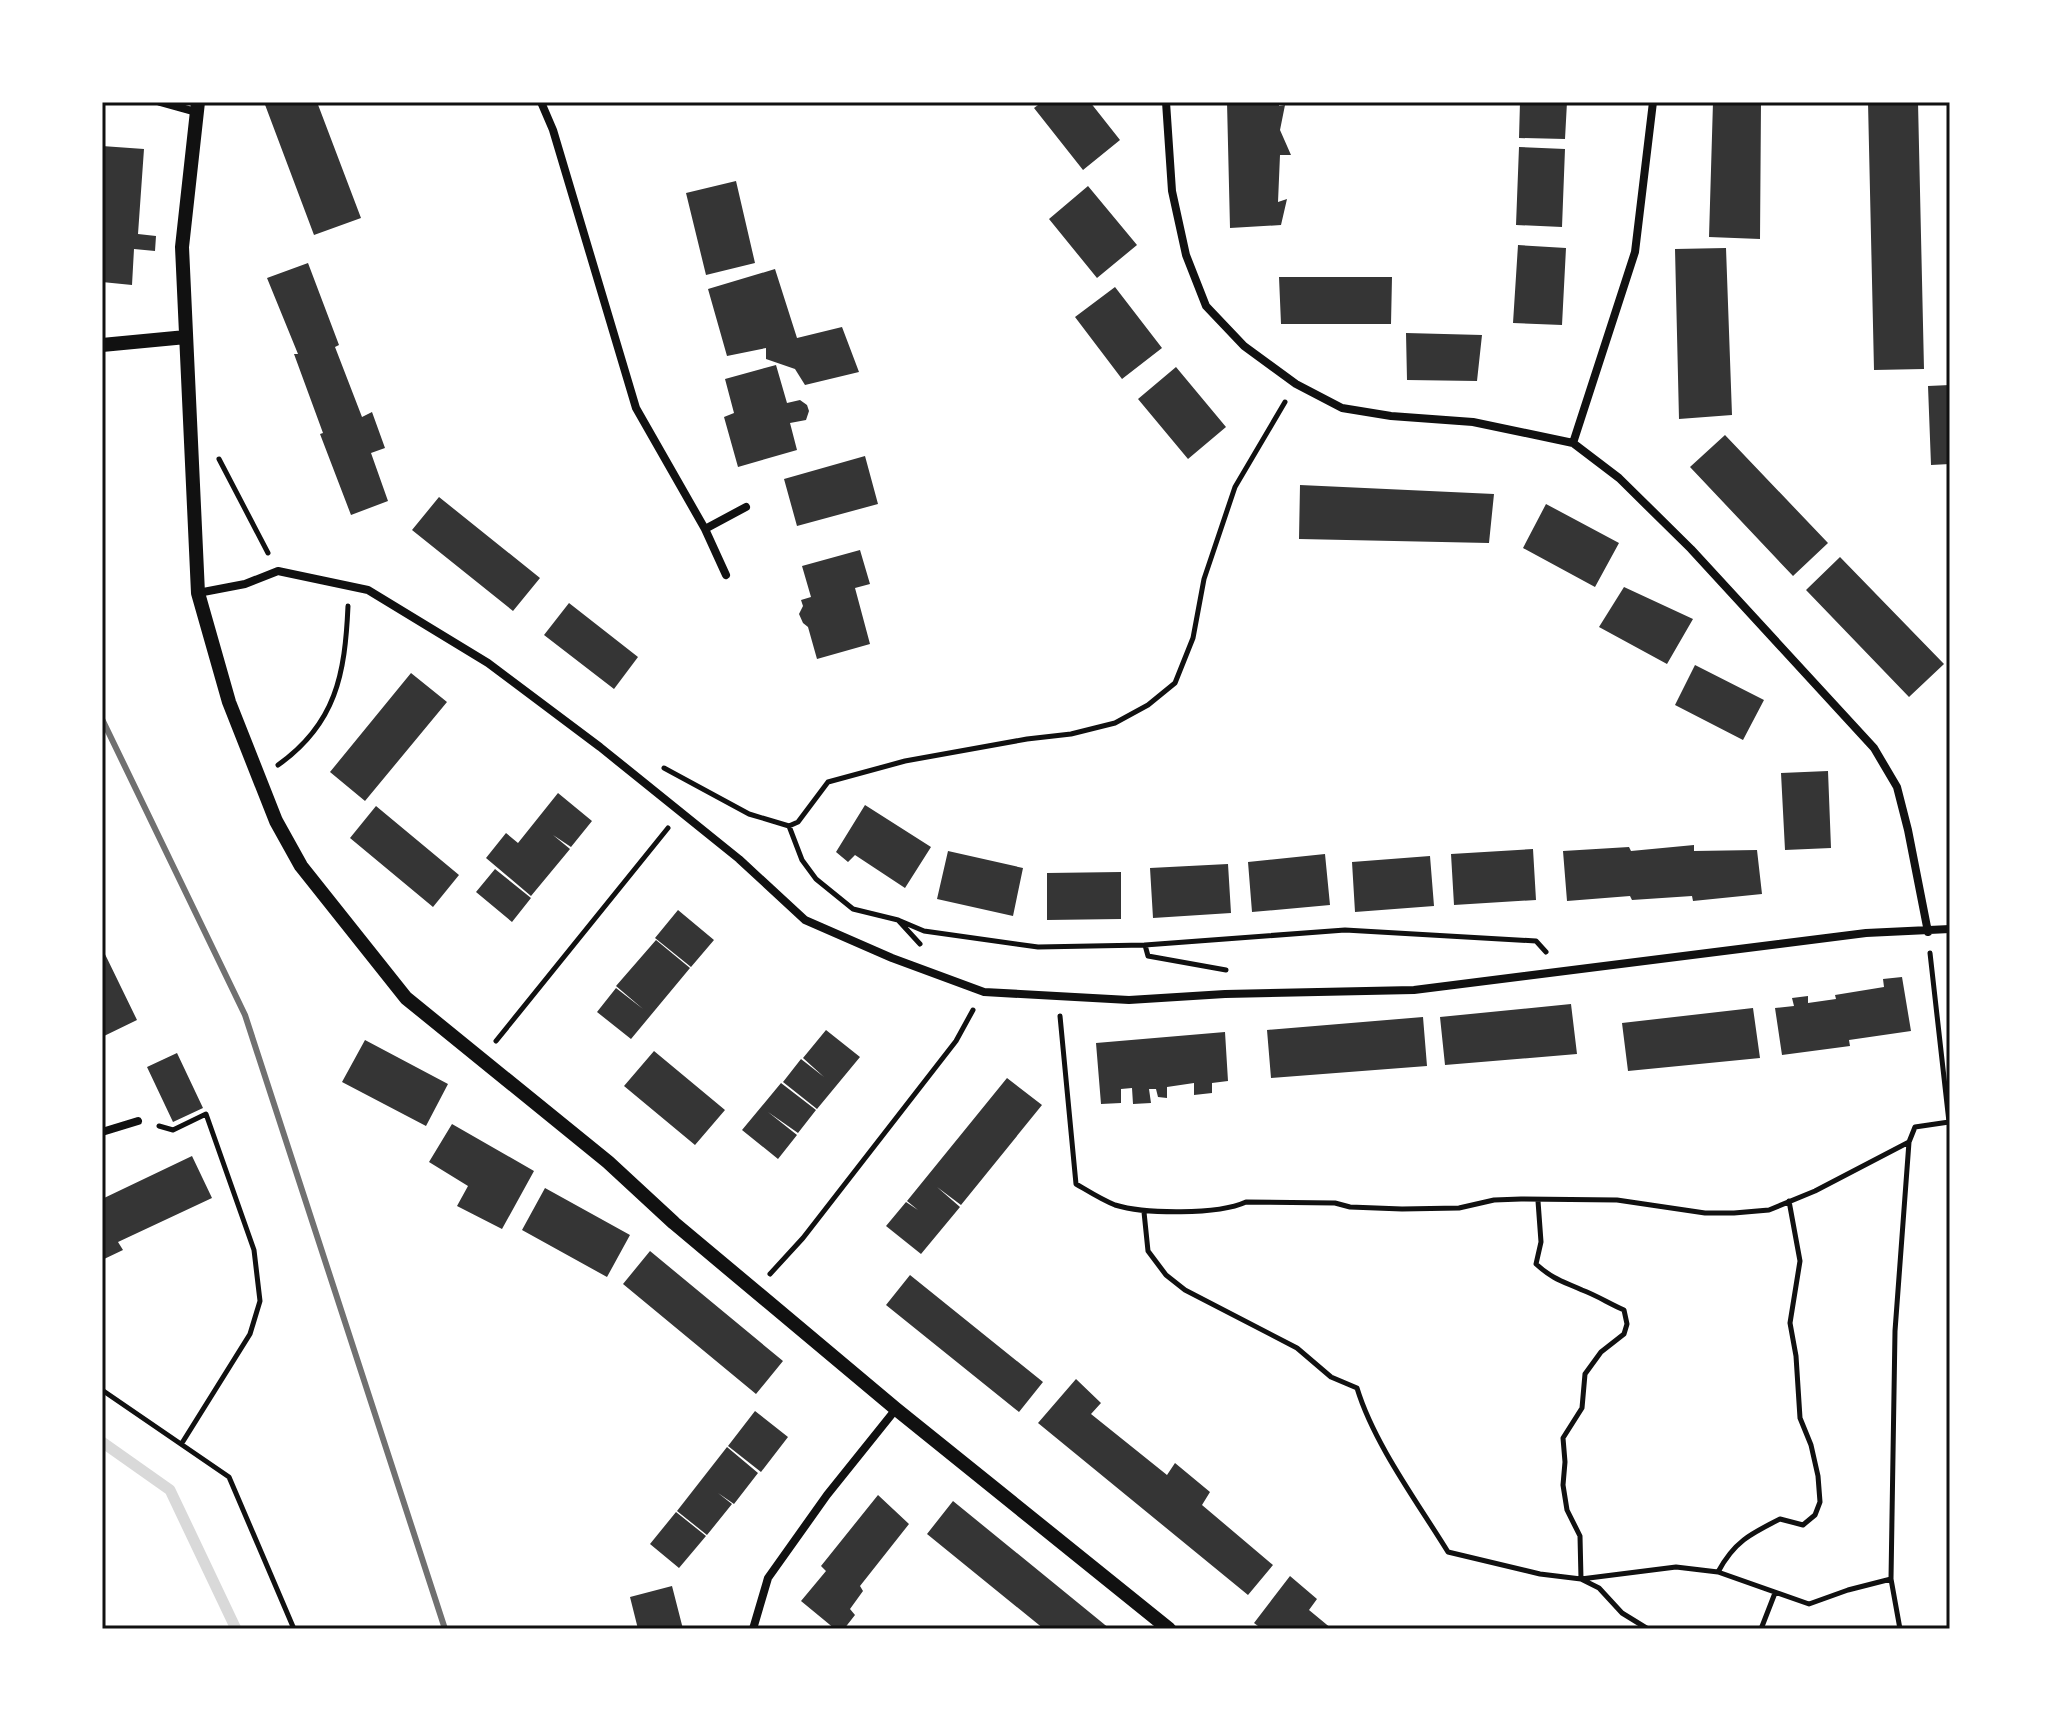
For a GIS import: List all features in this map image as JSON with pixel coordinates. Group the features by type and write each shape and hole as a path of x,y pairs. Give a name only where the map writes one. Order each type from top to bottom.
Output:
{"street":[{"path":"160,102 197,107 182,247 198,593 229,702 276,821 310,877 406,998 608,1162 674,1223 896,1409 1169,1629"},
{"path":"541,102 553,130 636,408 705,529 726,575"},
{"path":"1166,102 1172,191 1186,255 1206,306 1244,346 1296,384 1342,408 1391,416 1473,422 1573,443 1619,478 1691,549 1874,748 1897,787 1928,932"},
{"path":"1573,443 1635,252 1653,102"},
{"path":"102,345 186,337"},
{"path":"705,529 746,507"},
{"path":"198,593 245,584 278,571 368,590 488,663 682,812 805,920 892,958 984,992 1129,1000 1414,990 1866,933 1950,929"},
{"path":"102,1132 138,1121"},
{"path":"753,1629 768,1578 827,1495 896,1409"}],"path":[{"path":"623,765 637,753 749,814 789,826 798,822 828,782 905,761 1071,734 1115,723 1148,705 1175,683 1193,638 1204,579 1235,487 1296,384"},
{"path":"190,450 216,454 278,571"},
{"path":"259,777 281,764 311,738 332,705 342,663 348,585"},
{"path":"481,1060 682,812"},
{"path":"789,826 802,860 816,879 853,909 898,920 924,931 1038,947 1145,945 1345,930 1536,941 1563,971"},
{"path":"898,920 918,943 928,948"},
{"path":"1900,1629 1891,1579 1895,1331 1909,1142 1915,1127 1949,1122 1928,932"},
{"path":"1145,945 1148,956 1239,973 1247,994"},
{"path":"756,1289 803,1238 946,1053 984,992"},
{"path":"1059,997 1076,1184 1116,1205 1134,1207 1144,1212 1197,1211 1235,1207 1246,1202 1335,1203 1350,1207 1402,1209 1459,1208 1494,1200 1617,1200 1705,1213 1769,1210 1909,1142"},
{"path":"138,1121 173,1130 206,1114 254,1250 260,1301 250,1334 182,1443"},
{"path":"1538,1201 1541,1242 1536,1264 1563,1284 1624,1310 1627,1324 1624,1334 1601,1352 1585,1374 1582,1408 1563,1438 1563,1485 1567,1510 1580,1536 1581,1579"},
{"path":"1718,1572 1728,1554 1747,1536 1780,1519 1803,1525 1815,1515 1820,1502 1811,1445 1800,1418 1796,1356 1790,1323 1800,1261 1789,1201"},
{"path":"1144,1212 1148,1251 1166,1275 1185,1290 1297,1348 1331,1377 1357,1388 1362,1405 1401,1477 1448,1552 1540,1574 1581,1579 1676,1567 1718,1572 1809,1604 1891,1579"},
{"path":"102,1390 229,1477 294,1629"},
{"path":"1581,1579 1599,1588 1622,1613 1648,1629"},
{"path":"1761,1629 1775,1593"}],"building":[{"path":"264,102 317,102 361,218 314,235"},
{"path":"1042,102 1090,102 1120,140 1083,170 1034,108"},
{"path":"1227,102 1279,102 1279,106 1285,105 1280,130 1291,155 1280,155 1278,202 1287,199 1281,225 1230,228"},
{"path":"1520,102 1567,102 1565,139 1519,138"},
{"path":"1713,102 1761,102 1760,239 1709,237"},
{"path":"1868,102 1918,102 1924,369 1874,370"},
{"path":"102,146 144,149 138,234 156,236 155,251 134,249 132,285 102,282"},
{"path":"1519,147 1565,149 1562,227 1516,225"},
{"path":"736,181 755,263 706,275 686,193"},
{"path":"1088,186 1137,245 1097,278 1049,219"},
{"path":"1518,245 1566,248 1562,325 1513,323"},
{"path":"1726,248 1732,415 1679,419 1675,249"},
{"path":"308,263 362,417 372,412 385,448 371,453 388,501 351,515 320,434 323,433 294,354 298,354 267,278"},
{"path":"775,269 797,338 842,327 859,372 805,385 795,369 766,359 766,348 727,356 708,289"},
{"path":"1279,277 1392,277 1391,324 1281,324"},
{"path":"1115,287 1162,348 1122,379 1075,317"},
{"path":"1406,333 1482,335 1477,381 1407,380"},
{"path":"776,365 787,403 800,400 809,411 806,420 790,423 797,450 738,467 724,417 734,413 725,379"},
{"path":"1176,367 1226,427 1188,459 1138,399"},
{"path":"1950,385 1950,464 1931,465 1928,386"},
{"path":"1725,435 1828,543 1793,576 1690,467"},
{"path":"865,456 878,504 797,526 784,479"},
{"path":"1300,485 1494,494 1489,543 1299,539"},
{"path":"439,497 540,578 513,611 412,530"},
{"path":"1546,504 1619,543 1595,587 1523,548"},
{"path":"860,550 870,584 855,588 870,644 817,659 808,627 799,614 803,606 801,600 811,597 802,566"},
{"path":"1840,557 1944,664 1909,697 1806,590"},
{"path":"1624,587 1693,619 1667,664 1599,627"},
{"path":"569,603 638,657 614,689 544,635"},
{"path":"1695,665 1764,700 1743,740 1675,705"},
{"path":"411,673 447,702 365,801 330,772"},
{"path":"1828,771 1831,848 1785,850 1781,773"},
{"path":"558,793 592,821 571,847 553,835 570,849 531,896 486,858 506,833 518,843"},
{"path":"865,805 931,847 905,888 855,855 848,862 836,852"},
{"path":"376,806 459,875 433,907 350,838"},
{"path":"1694,845 1694,851 1757,850 1762,894 1693,901 1692,896 1632,900 1630,896 1567,901 1563,851 1629,847 1631,851"},
{"path":"1533,849 1536,900 1454,905 1451,854"},
{"path":"948,851 1023,868 1013,916 937,899"},
{"path":"1325,854 1330,905 1252,912 1248,862"},
{"path":"1430,856 1434,906 1355,912 1352,862"},
{"path":"1228,864 1231,913 1153,918 1150,868"},
{"path":"495,869 531,898 512,922 476,892"},
{"path":"1121,872 1121,919 1047,920 1047,873"},
{"path":"678,910 714,940 691,967 655,938"},
{"path":"656,940 690,968 631,1039 597,1012 616,988 643,1009 616,986"},
{"path":"102,948 137,1020 102,1037"},
{"path":"1902,977 1911,1031 1849,1040 1850,1046 1782,1055 1775,1008 1794,1006 1792,998 1808,996 1808,1003 1836,999 1835,995 1884,987 1883,979"},
{"path":"1571,1004 1577,1054 1445,1065 1440,1017"},
{"path":"1753,1008 1760,1058 1628,1071 1622,1023"},
{"path":"1423,1017 1427,1066 1271,1078 1267,1030"},
{"path":"826,1030 860,1057 817,1109 783,1082 801,1059 824,1077 803,1058"},
{"path":"1225,1032 1228,1081 1212,1083 1212,1093 1194,1095 1194,1083 1167,1087 1167,1098 1158,1097 1156,1089 1149,1089 1151,1103 1133,1104 1132,1088 1121,1089 1121,1103 1101,1104 1096,1043"},
{"path":"365,1040 448,1084 426,1126 342,1082"},
{"path":"654,1051 725,1110 695,1145 624,1086"},
{"path":"177,1053 203,1108 173,1122 147,1067"},
{"path":"1007,1078 1042,1105 961,1205 937,1187 960,1207 921,1254 886,1226 906,1202 918,1210 907,1201"},
{"path":"781,1083 816,1110 798,1133 768,1112 797,1135 778,1159 742,1130"},
{"path":"452,1124 534,1171 502,1229 457,1206 468,1186 429,1162"},
{"path":"192,1156 212,1198 118,1242 123,1250 102,1260 102,1199"},
{"path":"545,1188 630,1235 607,1277 522,1230"},
{"path":"650,1251 783,1361 756,1394 623,1284"},
{"path":"910,1275 1043,1382 1019,1412 886,1305"},
{"path":"1076,1379 1101,1403 1091,1414 1167,1475 1175,1463 1210,1492 1202,1505 1273,1565 1248,1595 1038,1423"},
{"path":"755,1411 788,1437 761,1472 728,1446"},
{"path":"727,1447 758,1473 734,1504 718,1493 732,1504 707,1535 677,1511"},
{"path":"878,1495 909,1524 860,1586 863,1591 850,1609 855,1615 844,1629 835,1629 801,1601 826,1571 821,1566"},
{"path":"953,1501 1110,1629 1044,1629 927,1534"},
{"path":"676,1512 706,1536 679,1568 650,1544"},
{"path":"1290,1576 1317,1599 1309,1610 1332,1629 1262,1629 1254,1623"},
{"path":"672,1586 683,1629 638,1629 630,1597"}],"waterway":[{"path":"102,1442 170,1490 236,1629"}],"railway":[{"path":"102,719 245,1015 445,1629"}]}
